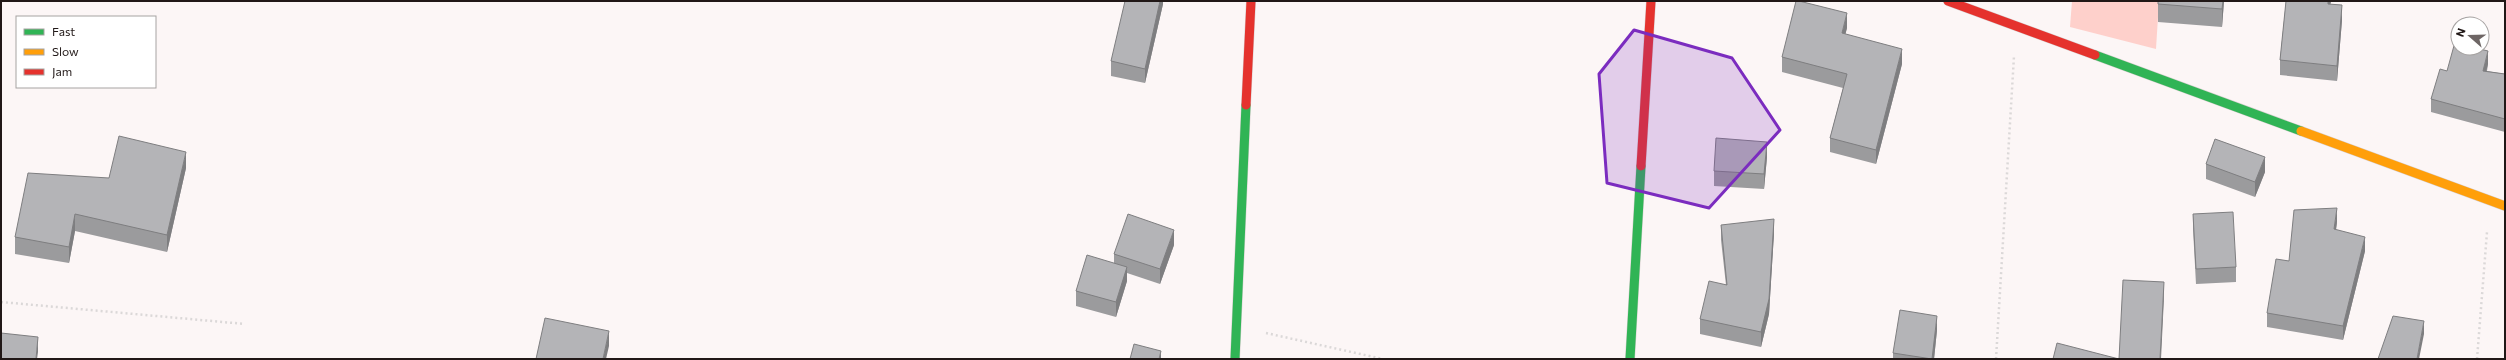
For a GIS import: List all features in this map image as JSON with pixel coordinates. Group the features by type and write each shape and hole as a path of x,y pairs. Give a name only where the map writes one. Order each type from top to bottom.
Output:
{"street":[{"path":"1235,359 1251,1"},
{"path":"1630,359 1651,1"},
{"path":"1948,1 2505,206"}],"path":[{"path":"1996,359 2016,26"},
{"path":"2477,359 2490,200"},
{"path":"1,302 245,324"},
{"path":"1236,327 1383,359"}],"highlighted area":[{"path":"1634,30 1732,58 1780,130 1709,208 1607,183 1599,74"}],"shaded area":[{"path":"2072,1 2159,1 2156,49 2070,27"}],"building":[{"path":"1125,1 1160,1 1145,69 1111,61"},
{"path":"1796,1 1847,13 1842,33 1902,49 1876,150 1830,138 1847,74 1782,57"},
{"path":"2158,1 2223,1 2222,9 2158,4"},
{"path":"2286,1 2328,1 2328,4 2342,5 2337,66 2280,60"},
{"path":"2451,56 2487,56 2483,71 2505,74 2505,119 2431,99 2440,69 2447,71"},
{"path":"119,136 186,152 167,235 75,214 69,247 15,237 28,173 109,178"},
{"path":"1716,138 1767,142 1764,174 1714,171"},
{"path":"2215,139 2265,157 2255,182 2206,164"},
{"path":"2337,208 2334,229 2365,237 2343,326 2267,313 2276,259 2289,261 2294,210"},
{"path":"2233,212 2236,267 2196,269 2193,214"},
{"path":"1128,214 1174,230 1160,269 1114,254"},
{"path":"1774,219 1769,299 1761,332 1700,319 1709,281 1727,285 1721,225"},
{"path":"1087,255 1127,267 1116,302 1076,291"},
{"path":"2123,280 2164,282 2160,359 2119,359"},
{"path":"1900,310 1937,316 1932,359 1893,353"},
{"path":"2393,316 2424,321 2417,359 2378,359"},
{"path":"545,318 609,331 603,359 536,359"},
{"path":"1,333 38,337 36,359 1,359"},
{"path":"2057,343 2119,359 2053,359"},
{"path":"1134,344 1161,351 1159,359 1130,359"}],"traffic: fast":[{"path":"2095,55 2301,131"},
{"path":"1235,359 1246,105"},
{"path":"1630,359 1641,166"}],"traffic: slow":[{"path":"2301,131 2505,206"}],"traffic: jam":[{"path":"1246,105 1251,1"},
{"path":"1641,166 1651,1"},
{"path":"1948,1 2095,55"}]}
